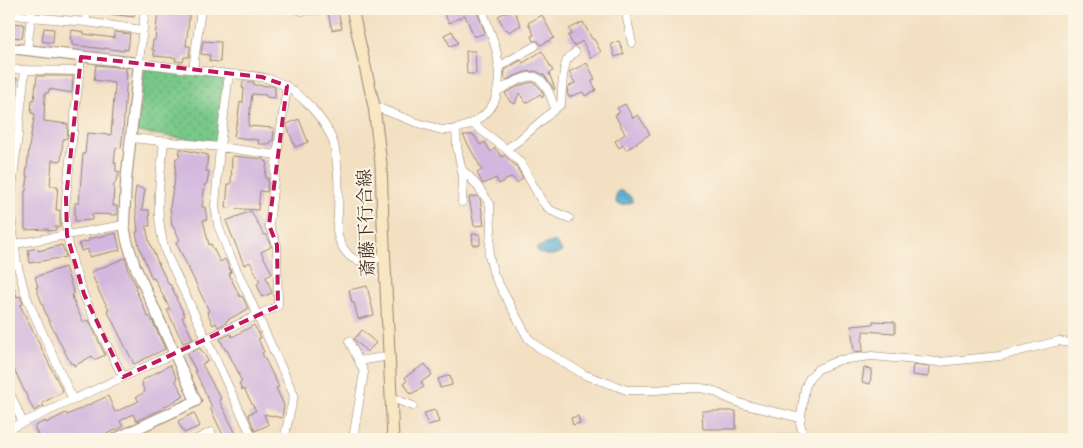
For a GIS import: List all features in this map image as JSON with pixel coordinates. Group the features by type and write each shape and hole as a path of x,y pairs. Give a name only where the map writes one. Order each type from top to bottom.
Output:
{"main road":[{"name":"斎藤下行合線","path":"352,9 374,106 381,164 394,439"}],"street":[{"path":"27,50 32,9"},
{"path":"86,22 87,9"},
{"path":"115,439 196,401 135,266 126,241 124,225 126,181 145,9"},
{"path":"193,70 201,9"},
{"path":"296,9 302,11 320,9"},
{"path":"374,106 420,124 442,130 456,129 472,123 490,110 497,91 498,60 494,41 482,9"},
{"path":"625,9 632,42"},
{"path":"9,14 143,30"},
{"path":"498,67 536,46"},
{"path":"9,48 246,75 271,79 287,86 313,110 331,136 336,156 338,231 343,247 355,260 384,257"},
{"path":"506,149 561,104 566,63 569,57 576,52"},
{"path":"82,57 66,198 65,218 67,235 76,273 84,294 123,377"},
{"path":"9,69 80,71"},
{"path":"25,70 11,198 12,244 25,293 73,400"},
{"path":"229,74 215,206 218,225 227,248 294,395 284,439"},
{"path":"497,91 521,78 536,77 543,82 550,92 556,109"},
{"path":"9,429 278,306 277,245 269,224 276,155 287,86"},
{"path":"472,123 520,162 545,206 569,218"},
{"path":"456,129 457,147 463,177 462,202"},
{"path":"131,138 276,155"},
{"path":"164,141 158,204 159,228 166,253 253,439"},
{"path":"462,170 479,188 490,204 489,256 494,275 528,338 538,347 585,375 627,390 701,388 714,391 742,404 801,418"},
{"path":"12,244 124,225"},
{"path":"348,340 364,372 353,439"},
{"path":"777,439 805,438 800,423 805,388 818,369 839,360 872,356 939,362 1000,356 1059,341 1074,344"},
{"path":"359,361 390,356"},
{"path":"9,392 23,423"},
{"path":"392,398 413,406"},
{"path":"197,439 211,432 214,439"}],"highlighted area":[{"path":"81,57 262,77 287,86 269,225 277,245 278,306 123,377 84,294 67,235 66,198"}],"green space":[{"path":"145,69 224,78 217,143 137,132"}],"water":[{"path":"618,191 628,194 632,202 618,204 616,196"},
{"path":"555,241 562,250 561,253 547,255 538,252 536,249 537,247"}],"building":[{"path":"109,9 135,9 134,17 109,14"},
{"path":"158,9 190,9 186,46 190,46 189,57 184,57 183,62 175,61 176,58 154,56 154,50 152,50 153,40 155,40"},
{"path":"327,9 337,9 342,28 332,30"},
{"path":"441,9 476,9 485,33 474,37 465,15 449,23"},
{"path":"513,9 521,25 509,32 507,29 505,30 498,16"},
{"path":"542,15 554,38 541,45 538,41 533,41 531,36 534,35 528,23"},
{"path":"583,22 601,52 591,58 582,41 574,46 568,36 572,34 569,29"},
{"path":"12,23 24,24 22,38 10,37 10,24 12,25"},
{"path":"44,28 54,29 53,43 42,41"},
{"path":"72,30 84,32 84,34 114,38 114,32 130,34 128,50 72,45 72,40 70,39"},
{"path":"452,31 458,43 450,46 444,35"},
{"path":"203,41 221,42 220,62 209,61 210,55 201,54"},
{"path":"619,41 624,54 615,57 611,44"},
{"path":"466,51 475,51 476,74 467,74"},
{"path":"542,51 553,71 549,73 554,90 544,75 536,71 525,72 506,80 504,77 505,70 521,60 523,63"},
{"path":"587,63 595,79 592,81 596,90 585,96 583,92 569,97 567,93 568,87 575,83 569,72"},
{"path":"96,65 126,68 127,73 121,148 116,147 114,163 116,163 116,171 120,172 114,185 113,206 117,206 117,215 92,214 92,220 75,221 75,203 79,203 83,154 85,154 87,133 111,135 115,86 114,83 94,80"},
{"path":"37,76 73,76 72,93 49,89 48,93 45,93 44,121 68,124 67,138 63,139 61,161 52,160 50,186 58,186 56,210 60,210 60,227 55,227 56,230 48,231 48,229 25,230 25,191 28,176 26,176 35,114 31,113 32,100 34,100"},
{"path":"9,78 17,78 14,108 9,108"},
{"path":"243,81 254,82 254,85 275,87 275,98 252,94 248,126 274,128 273,141 270,141 270,144 258,144 259,140 234,137 240,102 243,103"},
{"path":"533,82 540,88 544,96 542,98 540,94 526,103 519,93 515,104 510,102 505,93 521,85"},
{"path":"625,104 633,118 638,115 650,134 626,150 623,145 619,148 615,141 625,134 615,115 620,112 617,108"},
{"path":"299,119 308,142 295,147 287,124"},
{"path":"463,135 474,135 480,145 485,142 491,152 495,148 502,157 504,155 516,166 523,178 517,183 512,177 499,184 496,178 483,184 477,173 482,170"},
{"path":"180,149 208,155 206,171 209,171 202,207 205,207 207,220 203,220 209,245 211,244 220,262 225,259 231,272 229,274 248,309 218,327 216,323 213,325 207,312 209,311 176,242 180,240 172,226 170,207 174,187 176,158 179,158"},
{"path":"232,156 264,159 264,161 267,161 265,178 268,178 267,192 260,191 258,210 226,208 228,184 231,184"},
{"path":"136,187 145,189 142,210 149,210 150,226 146,226 149,241 158,263 177,298 185,316 182,317 193,339 183,343 167,310 170,309 154,278 152,279 139,246 134,201"},
{"path":"477,196 480,199 484,225 474,226 469,197"},
{"path":"251,211 264,235 266,234 271,246 261,252 272,273 266,277 272,293 262,297 257,284 260,282 250,262 244,265 226,221"},
{"path":"116,233 120,250 89,257 88,249 81,251 79,243 89,241 88,239"},
{"path":"472,234 480,234 480,245 473,245"},
{"path":"62,245 66,257 30,263 28,250 38,248 38,251"},
{"path":"125,258 127,268 136,286 135,288 165,349 134,364 107,310 109,309 100,294 91,272"},
{"path":"65,267 74,294 72,298 83,322 89,320 105,355 94,360 92,356 74,366 73,363 71,364 47,317 36,287 38,287 35,277"},
{"path":"9,276 17,297 20,296 23,304 20,305 63,392 42,403 44,406 34,411 11,363 9,364"},
{"path":"367,286 374,315 358,319 349,290"},
{"path":"873,321 895,322 895,333 863,331 863,351 854,352 851,326 873,324"},
{"path":"254,325 261,338 258,339 264,352 262,353 279,387 276,388 284,405 282,418 264,414 268,425 255,431 248,414 256,411 244,389 242,390 239,383 242,382 239,374 220,339 231,334 232,337"},
{"path":"362,330 376,343 367,352 354,339"},
{"path":"200,348 208,361 202,364 221,399 219,400 237,439 225,439 187,354"},
{"path":"425,364 432,375 421,382 424,387 411,394 404,383 407,381 405,377"},
{"path":"170,365 177,379 175,380 184,396 162,409 136,421 133,414 120,421 123,427 94,439 40,439 35,426 66,413 67,415 108,396 115,412 139,401 136,397 145,392 141,381"},
{"path":"913,365 929,367 928,377 912,375"},
{"path":"864,368 872,369 870,384 862,382"},
{"path":"450,375 452,385 440,388 438,379"},
{"path":"435,410 439,422 428,425 424,413"},
{"path":"702,411 736,411 736,429 703,429"},
{"path":"194,413 200,426 184,433 178,421"},
{"path":"578,416 580,423 573,425 571,418"}]}
